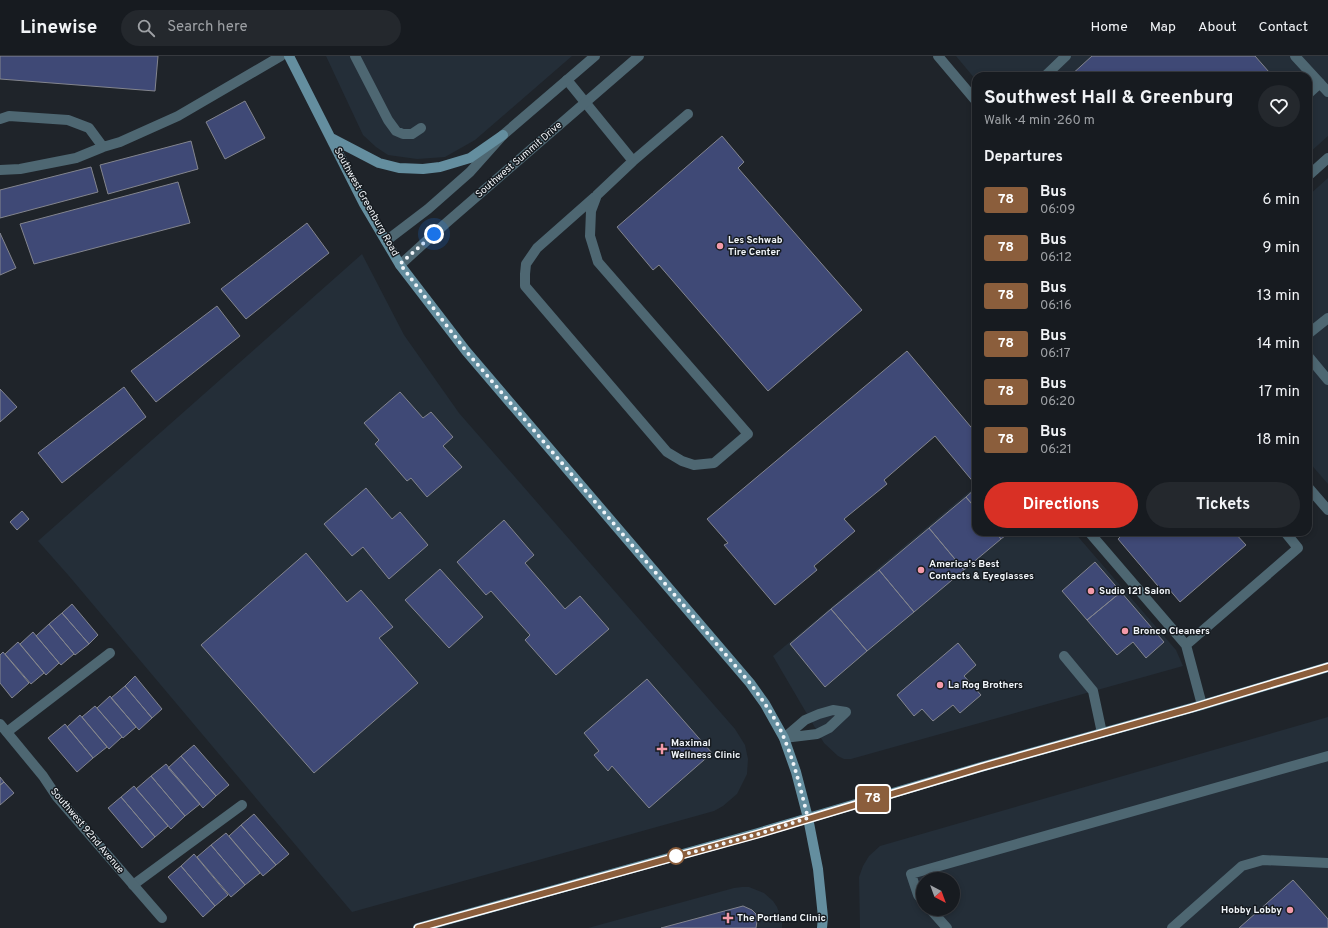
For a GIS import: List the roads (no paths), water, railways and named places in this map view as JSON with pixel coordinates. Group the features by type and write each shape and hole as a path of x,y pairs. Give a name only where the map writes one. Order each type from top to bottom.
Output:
{"main road":[{"name":"Southwest Greenburg Road","path":"289,56 364,204 400,264 466,351 750,683 765,704 784,738 796,772 808,818 818,869 823,917 822,928"},
{"path":"331,138 379,163 399,168 423,169 440,167 470,158 503,135"},
{"path":"418,928 758,834 808,818 1102,732 1202,705 1328,667"}],"street":[{"path":"0,170 20,169 76,158 120,142 178,116 281,56"},
{"path":"355,56 388,120 396,131 403,134 412,134 422,128"},
{"path":"386,241 428,209 470,172 503,135 595,56"},
{"name":"Southwest Summit Drive","path":"400,264 639,56"},
{"path":"938,56 972,96"},
{"path":"1049,72 1066,56"},
{"path":"1295,56 1310,72"},
{"path":"1312,74 1328,92"},
{"path":"567,80 633,160"},
{"path":"1312,90 1320,83"},
{"path":"597,195 590,211 590,236 598,262 748,434 714,463 694,465 682,461 667,452 525,286 526,264 537,248 597,195 633,160 688,114"},
{"path":"0,119 9,116 68,120 89,128 103,147"},
{"path":"1312,172 1328,158"},
{"path":"1312,331 1328,318"},
{"path":"1312,361 1328,380"},
{"path":"1312,492 1328,510"},
{"path":"1094,536 1186,645 1202,705"},
{"path":"1186,645 1298,548 1288,536"},
{"path":"3,728 110,653"},
{"path":"1064,656 1093,691 1102,732"},
{"path":"833,710 846,712 829,728 817,734 784,738 805,720 819,714 833,710"},
{"name":"Southwest 92nd Avenue","path":"3,728 43,776 57,797 162,918"},
{"path":"918,872 1328,756"},
{"path":"133,885 242,805"},
{"path":"1172,928 1242,866 1263,860 1328,863"},
{"path":"916,873 911,874 916,889"},
{"path":"936,916 947,928"}],"place":[{"name":"Les Schwab Tire Center","path":"720,246"},
{"name":"America's Best Contacts & Eyeglasses","path":"921,570"},
{"name":"Sudio 121 Salon","path":"1091,591"},
{"name":"Bronco Cleaners","path":"1125,631"},
{"name":"La Rog Brothers","path":"940,685"},
{"name":"Maximal Wellness Clinic","path":"662,749"},
{"name":"Hobby Lobby","path":"1290,910"},
{"name":"The Portland Clinic","path":"728,918"}]}
